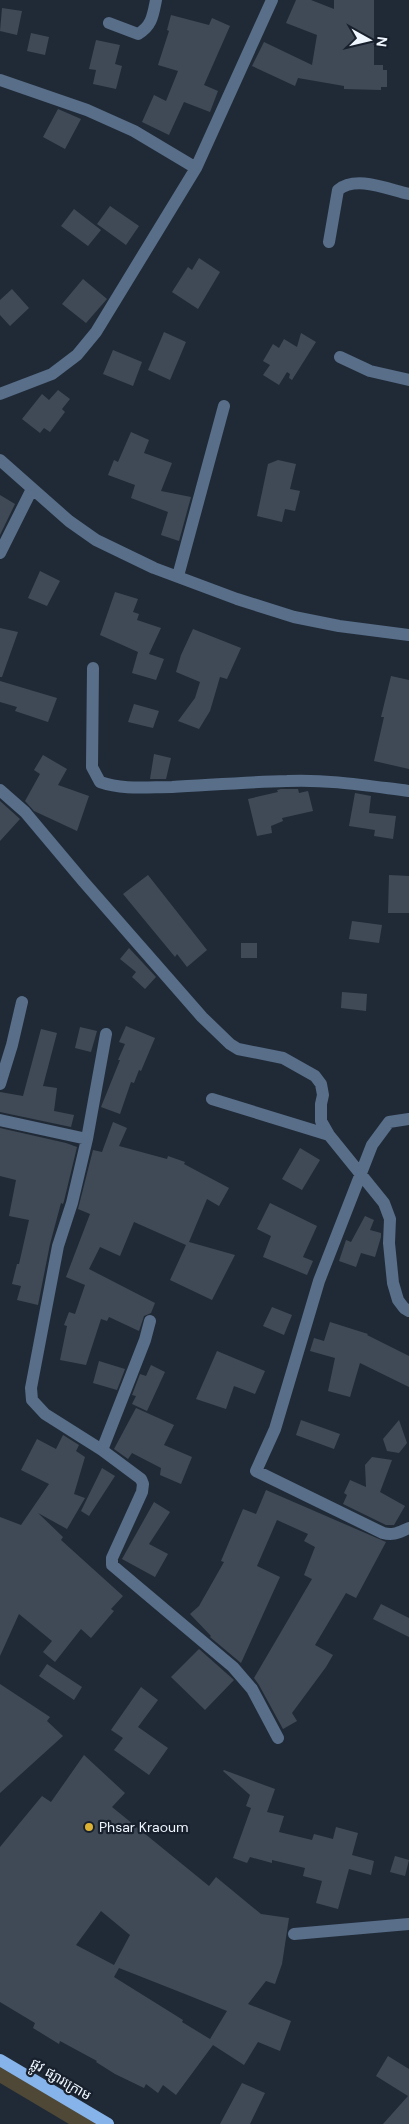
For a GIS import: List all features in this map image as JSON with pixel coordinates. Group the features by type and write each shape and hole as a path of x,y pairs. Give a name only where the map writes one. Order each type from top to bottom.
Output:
{"main road":[{"name":"ផ្លូវ ផ្សារក្រោម","path":"0,2060 108,2124"}],"street":[{"path":"109,23 138,34 146,30 150,24 156,0"},
{"path":"0,394 52,374 77,355 96,332 196,168 272,0"},
{"path":"0,80 87,110 134,131 196,168"},
{"path":"329,242 338,190 346,184 356,183 409,194"},
{"path":"340,357 370,371 409,380"},
{"path":"178,576 224,406"},
{"path":"0,460 32,490 96,540 154,568 237,599 294,617 340,626 409,635"},
{"path":"0,552 32,490"},
{"path":"93,668 92,767 100,782 114,787 136,788 239,785 288,780 327,781 409,791"},
{"path":"0,790 25,812 82,881 202,1017 230,1044 238,1048 283,1058 315,1076 323,1089 321,1121 329,1135 361,1172 384,1203 390,1219 389,1243 393,1283 398,1300 404,1308 409,1310"},
{"path":"0,1084 22,1002"},
{"path":"106,1034 87,1139 72,1203 55,1257 31,1394 32,1400 36,1407 102,1450 141,1479 143,1484 142,1492 112,1558 112,1565 233,1666 252,1689 278,1738"},
{"path":"212,1099 329,1135"},
{"path":"409,1119 388,1122 372,1145 319,1281 275,1429 256,1471 383,1533 390,1535 398,1534 409,1528"},
{"path":"0,1120 87,1139"},
{"path":"102,1450 145,1340 150,1321"},
{"path":"294,1934 409,1924"}],"shaded area":[{"path":"0,2066 99,2124 69,2124 0,2083"}],"building":[{"path":"296,0 311,0 334,9 334,0 374,0 374,65 383,65 383,70 387,70 387,87 381,87 381,90 344,89 344,86 298,78 295,86 252,66 264,42 312,65 317,35 286,23"},
{"path":"2,8 22,11 17,35 0,31"},
{"path":"171,15 209,25 212,18 230,26 204,85 218,91 210,112 184,102 169,135 142,122 154,95 166,101 178,71 158,65 169,31 167,30"},
{"path":"31,33 49,37 45,55 27,51"},
{"path":"96,40 120,45 115,64 122,66 116,89 93,84 96,70 89,69"},
{"path":"58,109 81,119 65,149 43,137"},
{"path":"110,206 139,226 126,245 97,224"},
{"path":"74,209 101,230 88,246 61,226"},
{"path":"199,258 220,272 198,309 172,292 188,267 192,270"},
{"path":"83,279 107,299 86,323 62,304"},
{"path":"12,289 29,308 10,326 0,315 0,300"},
{"path":"164,332 186,342 170,380 148,370"},
{"path":"301,333 316,342 292,380 287,372 279,385 263,375 270,365 263,361 273,344 279,348 284,339 297,347"},
{"path":"113,350 142,362 133,386 103,374"},
{"path":"58,390 70,399 62,409 65,412 50,432 44,428 40,433 22,419 42,394 49,400"},
{"path":"131,432 149,440 144,453 172,463 161,491 191,497 179,541 161,535 168,512 131,498 135,485 108,475 114,460 118,462"},
{"path":"278,460 296,464 290,489 300,491 295,511 285,509 282,522 257,516 268,464"},
{"path":"0,495 15,504 0,535"},
{"path":"40,571 60,581 47,606 28,598"},
{"path":"115,592 138,599 133,612 139,614 137,620 161,628 149,654 164,659 156,680 132,673 138,652 100,635"},
{"path":"0,628 18,632 2,677 0,677"},
{"path":"193,629 241,648 227,679 220,677 210,711 199,729 178,721 195,698 200,682 176,672 181,655"},
{"path":"391,676 409,680 409,769 374,761 384,717 381,717"},
{"path":"0,681 57,698 48,722 15,711 17,707 0,702"},
{"path":"134,704 159,711 153,728 128,722"},
{"path":"154,754 171,758 166,779 150,779"},
{"path":"43,755 67,769 58,785 89,796 77,831 34,811 25,801 40,774 34,770"},
{"path":"298,789 299,793 308,791 313,811 282,818 283,821 271,826 272,833 257,836 248,799 278,792 277,790"},
{"path":"355,793 371,796 369,813 396,816 393,839 374,836 375,830 349,826"},
{"path":"0,801 20,819 0,841"},
{"path":"148,875 207,950 187,967 177,954 175,957 123,894"},
{"path":"389,875 409,876 409,913 388,913"},
{"path":"352,921 382,925 379,943 349,939"},
{"path":"241,943 257,943 257,958 241,958"},
{"path":"129,948 156,977 145,989 132,977 136,972 120,959"},
{"path":"342,992 367,994 366,1011 341,1008"},
{"path":"126,1026 155,1038 141,1071 139,1070 134,1083 131,1082 120,1114 101,1107 125,1044 119,1042"},
{"path":"80,1027 97,1031 91,1052 75,1048"},
{"path":"41,1029 57,1033 43,1086 57,1088 54,1111 74,1115 71,1127 0,1112 0,1092 23,1096"},
{"path":"113,1122 127,1128 119,1146 167,1159 168,1156 185,1162 184,1164 229,1188 219,1206 207,1199 189,1242 235,1255 212,1300 170,1280 186,1245 134,1222 120,1256 100,1247 89,1269 155,1303 151,1313 144,1316 139,1331 109,1317 107,1321 101,1319 86,1365 60,1360 67,1326 64,1325 69,1312 75,1314 85,1285 66,1277 90,1214 78,1209 93,1150 102,1152"},
{"path":"0,1128 77,1147 64,1201 63,1204 61,1203 50,1244 38,1305 17,1300 21,1286 12,1284 17,1264 19,1264 29,1220 9,1216 16,1180 0,1176"},
{"path":"300,1148 320,1160 302,1190 282,1179"},
{"path":"270,1203 317,1226 303,1257 313,1261 307,1275 263,1257 271,1236 257,1229"},
{"path":"365,1216 374,1220 370,1230 381,1233 375,1257 361,1253 356,1267 339,1261 346,1240 351,1242"},
{"path":"272,1307 292,1315 284,1335 263,1326"},
{"path":"330,1322 368,1334 409,1356 409,1387 360,1363 350,1397 328,1391 335,1358 310,1351 314,1338 324,1341"},
{"path":"217,1351 265,1371 255,1394 234,1386 226,1409 196,1399"},
{"path":"99,1361 125,1369 117,1390 93,1383"},
{"path":"151,1365 165,1372 147,1411 132,1404 136,1396 132,1395 140,1374 146,1376"},
{"path":"136,1408 174,1425 164,1445 192,1457 181,1484 160,1475 161,1468 132,1453 128,1459 114,1449"},
{"path":"301,1420 340,1434 334,1449 296,1435"},
{"path":"399,1420 407,1443 399,1453 387,1451 383,1439"},
{"path":"63,1435 79,1445 76,1451 85,1457 74,1494 85,1498 67,1529 38,1513 63,1537 61,1540 123,1596 111,1609 114,1611 91,1638 81,1629 55,1662 43,1652 52,1641 19,1614 0,1656 0,1517 21,1525 49,1484 21,1470 37,1439 56,1449"},
{"path":"372,1457 392,1460 380,1492 405,1506 394,1525 386,1525 343,1504 347,1495 344,1493 350,1480 366,1487 365,1465"},
{"path":"102,1468 115,1476 89,1516 81,1511"},
{"path":"266,1490 386,1542 356,1598 346,1593 315,1645 333,1655 292,1713 297,1721 283,1729 254,1678 312,1579 304,1575 315,1547 304,1541 308,1534 277,1520 257,1566 280,1577 241,1663 210,1637 190,1614 199,1606 224,1562 221,1561 243,1509 256,1514"},
{"path":"154,1502 170,1512 149,1544 168,1554 155,1577 122,1559"},
{"path":"381,1604 409,1618 409,1637 373,1619"},
{"path":"199,1649 234,1680 205,1710 171,1677"},
{"path":"47,1664 82,1687 74,1700 39,1676"},
{"path":"0,1684 50,1717 47,1721 63,1736 0,1793"},
{"path":"141,1687 158,1700 138,1727 168,1748 149,1775 114,1750 123,1738 111,1730"},
{"name":"Phsar Kraoum","path":"84,1755 125,1793 112,1807 209,1886 216,1877 261,1914 289,1918 282,1964 275,1984 266,1981 248,2004 291,2021 280,2051 258,2042 244,2065 213,2045 176,2095 163,2085 158,2093 146,2084 144,2088 115,2074 97,2061 60,2041 59,2044 33,2028 35,2023 0,2002 0,1847 42,1796 51,1802","holes":["101,1911 130,1935 114,1965 76,1945","119,1968 190,1996 227,2011 210,2039 114,1977"]},
{"path":"224,1770 275,1789 267,1812 284,1816 279,1832 312,1840 314,1834 333,1839 336,1827 358,1833 352,1855 374,1861 371,1875 349,1869 338,1909 316,1903 322,1881 303,1876 305,1868 272,1860 272,1863 250,1857 247,1863 233,1858 251,1808 246,1806 250,1795"},
{"path":"395,1856 409,1860 405,1876 390,1872"},
{"path":"388,2056 409,2069 409,2124 383,2124 408,2096 376,2076"},
{"path":"242,2083 265,2093 250,2124 220,2124"}],"place":[{"name":"Phsar Kraoum","path":"89,1827"}]}
